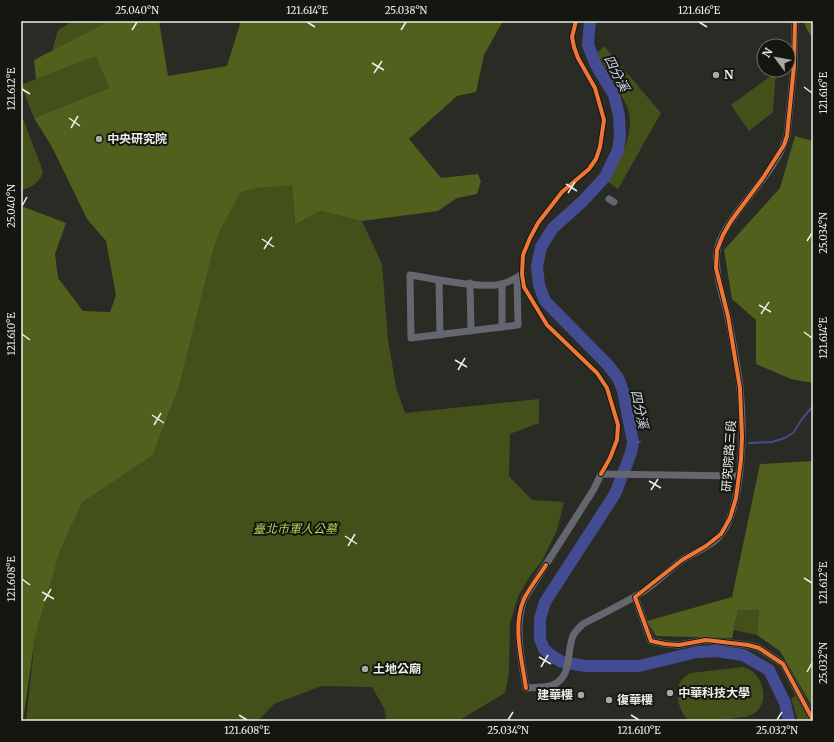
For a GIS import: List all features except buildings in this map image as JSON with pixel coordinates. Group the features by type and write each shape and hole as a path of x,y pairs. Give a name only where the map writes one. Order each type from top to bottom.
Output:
{"street":[{"name":"研究院路三段","path":"739,476 600,474 594,489 524,599 518,630 526,688 553,686 562,680 567,670 571,642 578,629 583,624 635,597 682,560 706,546 721,534 730,518 736,498 739,476 742,437 740,388 728,316 716,268 717,250 731,221 763,178 784,145 787,136 794,66 795,21"},
{"path":"410,275 439,280 496,285 502,284 519,276 518,325 411,338 410,275"},
{"path":"439,280 440,335"},
{"path":"470,283 471,331"},
{"path":"502,284 502,327"},
{"path":"635,597 651,641 679,645 706,640 723,641 753,647 772,656 783,664 813,720"}],"green space":[{"path":"73,21 109,21 52,51 58,30"},
{"path":"109,21 159,21 168,76 227,66 241,21 503,21 484,55 476,92 457,96 409,139 441,178 478,174 481,181 477,194 457,198 438,211 362,221 320,211 295,225 292,185 258,188 241,192 221,229 214,247 179,387 153,455 82,503 60,551 35,637 23,721 21,721 21,206 66,223 55,254 58,278 83,311 110,312 116,295 106,241 87,219 52,147 34,118 109,88 96,56 36,79 34,60"},
{"path":"804,21 813,21 813,38 806,28"},
{"path":"604,46 661,113 618,189 608,182 622,153 629,133 629,112 625,102 597,53"},
{"path":"97,55 109,88 34,118 21,85"},
{"path":"768,78 776,78 773,112 749,131 731,105"},
{"path":"21,114 43,171 42,175 35,184 21,190"},
{"path":"795,136 813,141 813,383 791,379 756,364 756,320 732,299 724,250 780,188"},
{"name":"臺北市軍人公墓","path":"292,184 295,225 320,211 362,221 382,264 388,340 396,387 405,413 539,399 539,423 510,434 509,476 532,500 564,502 557,530 542,561 530,576 518,597 510,623 509,673 505,693 458,721 387,721 384,708 372,687 322,686 274,704 258,721 26,721 35,637 60,551 82,503 153,455 179,387 214,247 221,229 241,192 258,188"},
{"path":"813,461 813,708 780,651 757,635 759,610 738,610 732,638 656,636 647,621 732,597 760,464"},
{"path":"738,610 759,610 757,635 734,630"},
{"path":"743,667 754,673 762,685 763,699 756,712 744,717 701,721 691,721 684,716 680,707 678,693 679,684 684,677 691,673"},
{"path":"796,696 809,721 798,721 791,698"}],"waterway":[{"name":"四分溪","path":"590,21 588,45 596,65 614,95 619,116 620,136 618,150 605,177 583,201 553,228 541,247 537,266 539,285 545,301 608,365 618,378 623,391 633,442 631,453 615,494 545,602 540,619 540,639 544,649 562,662 586,666 639,666 697,652 716,651 743,655 769,670 785,703 789,721"},
{"path":"749,443 772,442 785,438 793,433 813,406"},
{"name":"四分溪","path":"633,442 640,442"}],"cycle path":[{"path":"576,21 572,37 574,47 578,58 595,88 604,120 600,147 596,159 589,169 562,192 538,223 523,255 522,274 524,287 547,325 597,373 607,388 618,425 617,440 610,458 601,474"},
{"path":"795,21 794,66 787,136 784,145 763,178 731,221 717,250 716,268 728,316 740,388 742,437 741,460 736,498 730,518 721,534 706,546 682,560 635,597 651,641 679,645 706,640 748,645 759,648 783,664 813,720"},
{"path":"526,688 520,654 518,631 520,609 524,599 546,565"}],"place":[{"name":"N","path":"716,75"},
{"name":"中央研究院","path":"99,139"},
{"name":"土地公廟","path":"365,669"},
{"name":"中華科技大學","path":"670,693"},
{"name":"建華樓","path":"581,695"},
{"name":"復華樓","path":"609,700"}]}
